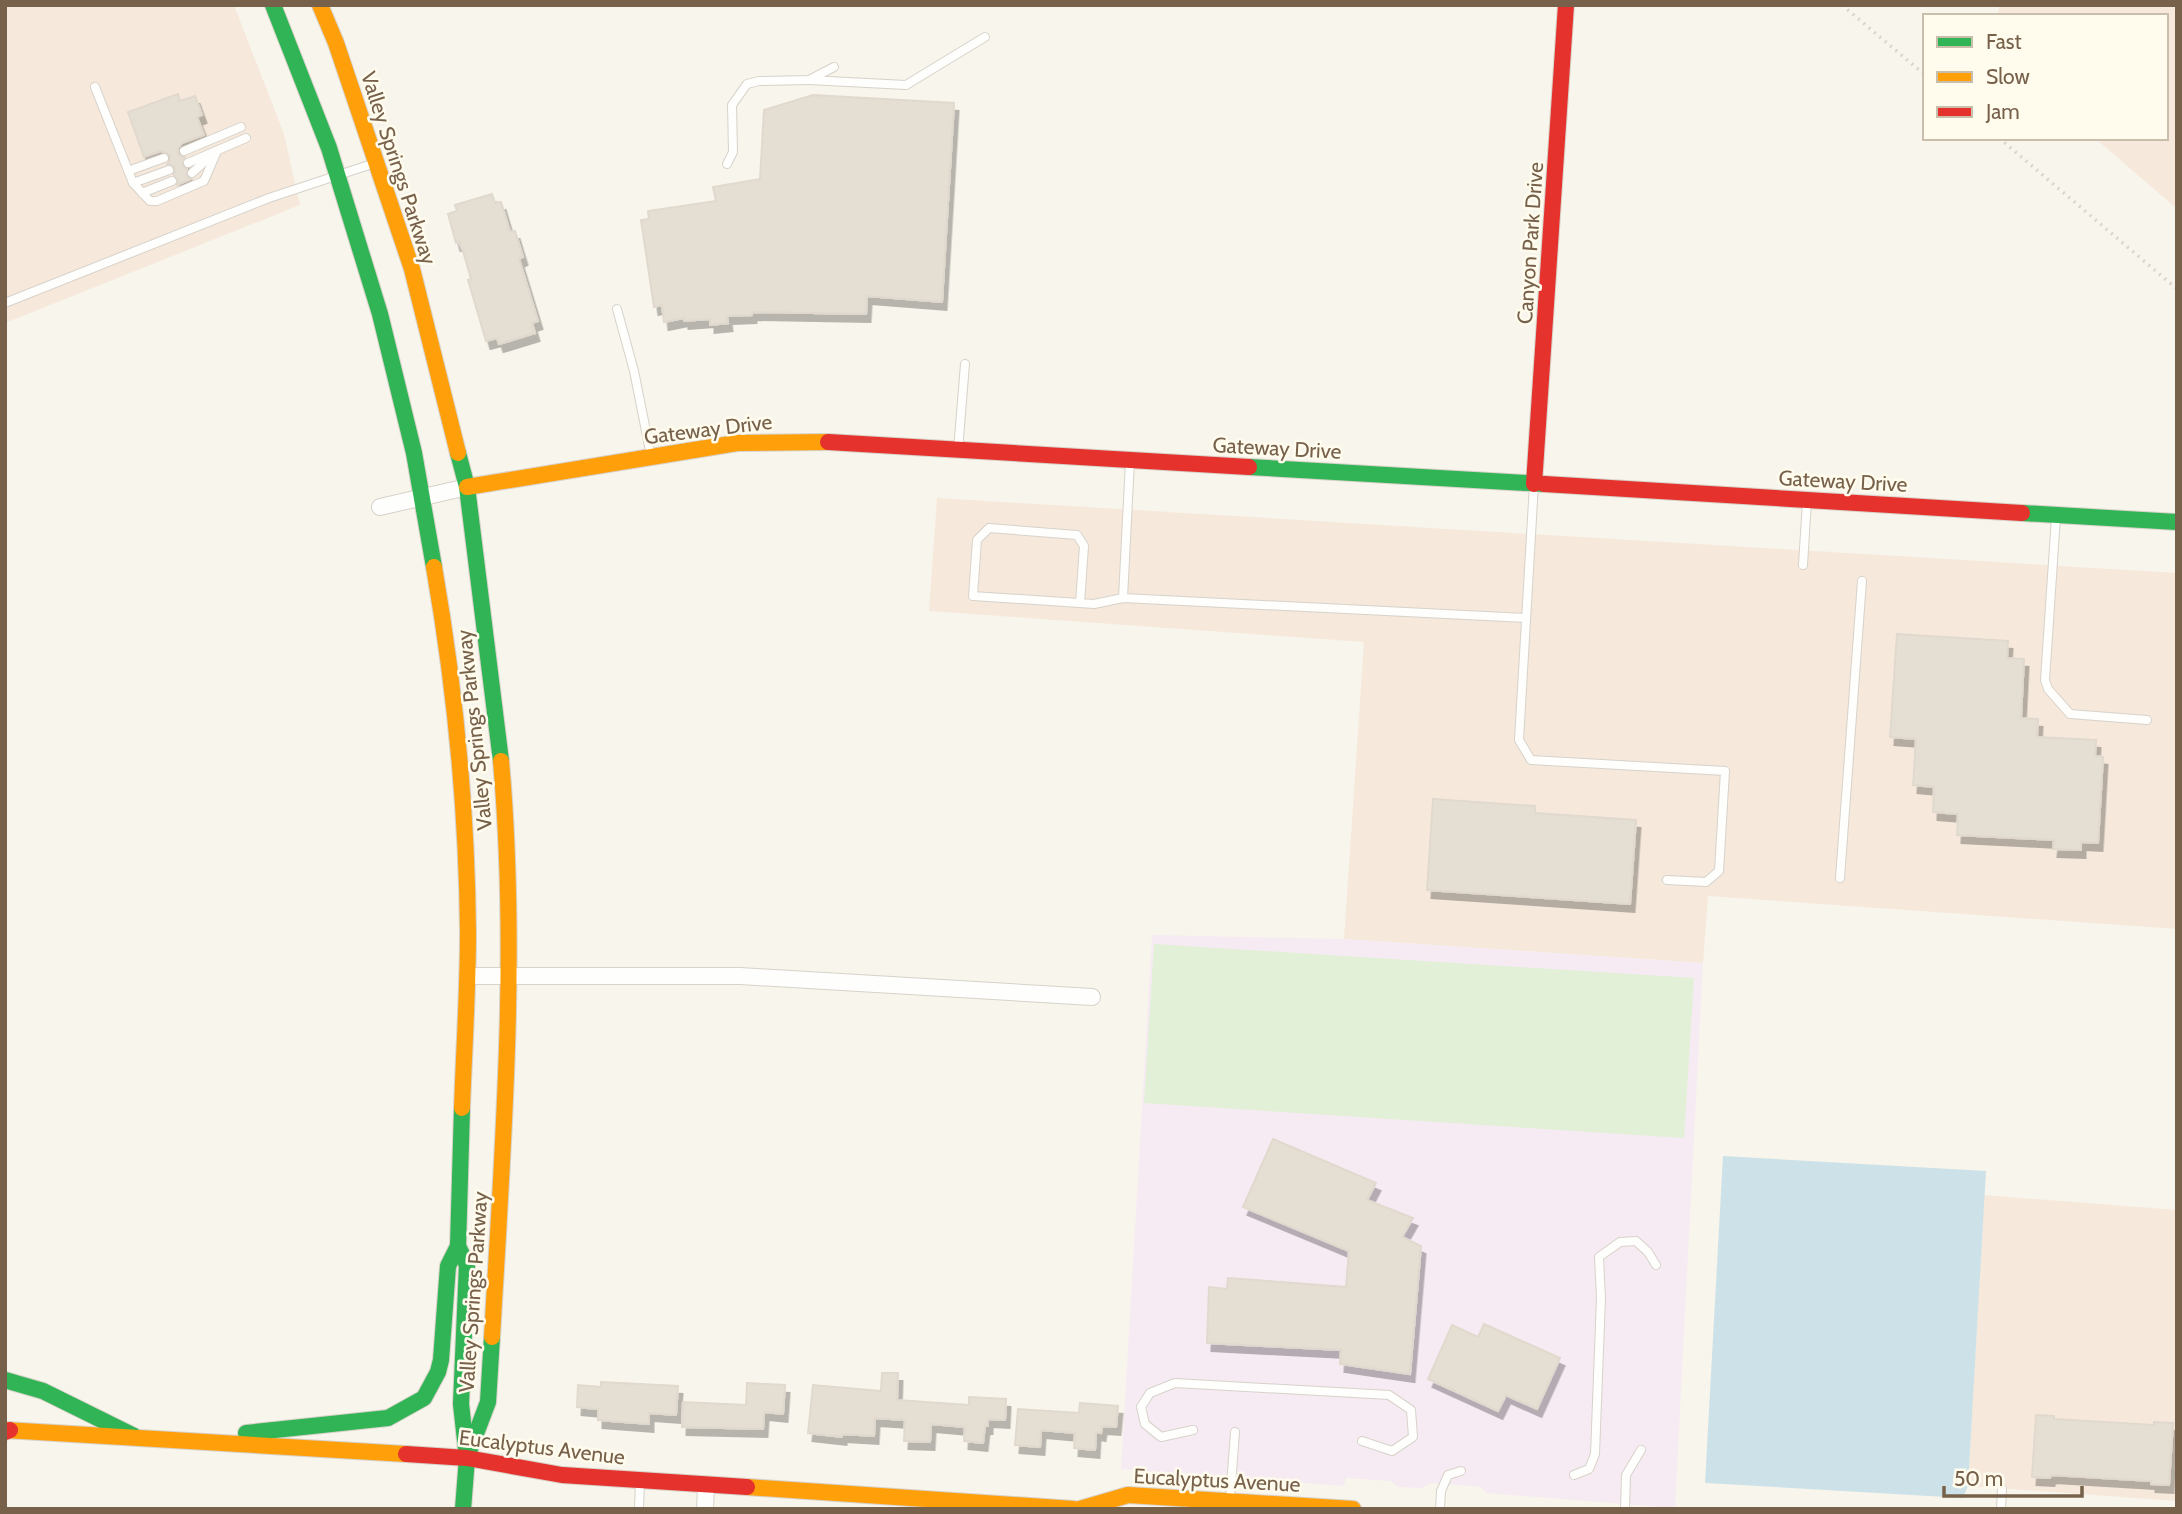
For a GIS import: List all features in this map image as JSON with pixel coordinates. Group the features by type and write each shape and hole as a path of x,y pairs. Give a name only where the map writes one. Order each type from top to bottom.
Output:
{"main road":[{"name":"Valley Springs Parkway","path":"274,5 316,113 380,314 414,453 444,627 457,731 465,831 468,976 458,1246 467,1265 461,1404 467,1458"},
{"name":"Valley Springs Parkway","path":"320,5 412,269 467,487 498,728 506,820 508,1070 488,1402 467,1458"},
{"name":"Canyon Park Drive","path":"1534,484 1566,5"},
{"name":"Gateway Drive","path":"467,487 737,443 813,441 2177,522"},
{"path":"189,1440 388,1418 414,1406 424,1398 438,1372 443,1348 448,1266 458,1246"},
{"path":"5,1380 43,1391 134,1436"},
{"name":"Eucalyptus Avenue","path":"7,1431 134,1436 467,1458 562,1475 1074,1509"},
{"path":"463,1509 467,1458"},
{"name":"Eucalyptus Avenue","path":"1080,1509 1128,1494 1353,1509"}],"street":[{"name":"Gateway Drive","path":"380,507 467,487"},
{"path":"468,976 740,976 1093,998"},
{"path":"705,1509 706,1486"}],"lane":[{"path":"727,164 733,152 732,105 747,84 759,80 809,80 906,85 985,37"},
{"path":"809,80 834,67"},
{"path":"96,87 132,183 150,201 157,201 204,181 217,151"},
{"path":"184,151 242,127"},
{"path":"188,163 246,138"},
{"path":"192,173 217,151"},
{"path":"128,171 164,158"},
{"path":"5,303 269,198 377,163"},
{"path":"132,183 169,170"},
{"path":"142,193 172,181"},
{"path":"617,309 634,371 651,456"},
{"path":"958,450 965,364"},
{"path":"1123,597 1130,460"},
{"path":"1534,484 1519,740 1531,760 1725,771 1719,871 1706,882 1667,880"},
{"path":"1803,565 1807,500"},
{"path":"2056,515 2045,680 2048,689 2070,715 2147,720"},
{"path":"1080,603 1084,546 1077,535 989,528 976,540 973,596 1094,604 1123,597 1526,618"},
{"path":"1840,878 1861,581"},
{"path":"1574,1475 1589,1469 1595,1454 1601,1298 1599,1256 1620,1242 1636,1241 1648,1252 1656,1265"},
{"path":"1194,1430 1161,1437 1145,1424 1141,1407 1150,1392 1175,1383 1389,1395 1411,1410 1413,1437 1392,1451 1362,1441"},
{"path":"1230,1502 1235,1432"},
{"path":"1625,1509 1626,1475 1641,1450"},
{"path":"1440,1509 1441,1491 1448,1475 1461,1471"},
{"path":"639,1509 640,1481"},
{"path":"2001,1509 2002,1489"}],"path":[{"path":"1842,5 1923,73"},
{"path":"2001,140 2177,289"}],"shaded area":[{"path":"5,5 234,5 284,134 300,205 5,323"},
{"path":"1999,5 2177,5 2177,209 2097,140 2168,140 2168,14 1998,14"},
{"path":"937,498 2177,573 2177,929 1708,896 1703,963 1344,939 1364,642 929,611"},
{"path":"1152,935 1344,939 1703,963 1675,1508 1486,1493 1481,1487 1432,1483 1421,1488 1398,1487 1391,1481 1346,1478 1344,1486 1121,1469"},
{"path":"1723,1156 1986,1171 1968,1486 1963,1498 1705,1483"},
{"path":"1984,1195 2177,1210 2177,1501 1968,1486"}],"green space":[{"path":"1154,944 1694,978 1684,1138 1144,1103"}],"building":[{"path":"178,94 180,101 195,96 202,115 197,117 204,135 182,143 178,148 178,154 185,157 182,165 187,169 187,177 191,179 177,185 175,167 167,164 170,155 161,151 144,157 128,112"},
{"path":"813,95 954,103 942,302 867,296 866,314 752,312 752,315 727,316 728,323 710,325 710,319 684,321 684,318 664,322 662,305 654,307 641,220 649,219 648,211 716,201 713,187 760,179 764,110"},
{"path":"492,194 495,203 501,202 510,232 515,231 523,257 519,259 538,321 532,323 535,333 499,344 497,338 486,341 468,280 471,279 463,251 459,242 456,243 448,214 457,211 455,205"},
{"path":"1897,634 2008,641 2007,658 2024,659 2021,718 2038,719 2037,737 2096,740 2095,756 2103,757 2098,843 2081,842 2081,850 2053,849 2054,840 1957,835 1958,814 1933,812 1934,787 1913,785 1916,739 1890,737"},
{"path":"1433,799 1535,806 1535,813 1636,820 1630,904 1427,890"},
{"path":"1273,1139 1376,1183 1367,1200 1413,1218 1402,1237 1421,1246 1410,1374 1340,1364 1341,1350 1207,1343 1209,1287 1227,1289 1228,1278 1346,1287 1349,1251 1243,1207"},
{"path":"1484,1324 1560,1358 1537,1409 1506,1395 1498,1411 1428,1379 1452,1325 1478,1337"},
{"path":"882,1373 898,1373 897,1400 969,1405 969,1397 1006,1399 1005,1420 988,1419 983,1443 964,1441 965,1427 931,1424 930,1442 904,1441 905,1420 875,1418 874,1436 842,1434 842,1437 808,1433 813,1385 881,1391"},
{"path":"601,1382 678,1386 676,1415 649,1413 649,1424 598,1420 598,1409 577,1407 578,1385 601,1387"},
{"path":"747,1383 785,1385 783,1414 764,1412 763,1429 682,1427 683,1402 746,1405"},
{"path":"1080,1403 1118,1406 1116,1427 1102,1426 1101,1433 1096,1432 1095,1450 1074,1448 1075,1433 1041,1430 1040,1447 1015,1445 1018,1409 1079,1413"},
{"path":"2036,1415 2054,1416 2054,1419 2154,1425 2154,1422 2173,1423 2169,1485 2151,1484 2151,1481 2051,1475 2050,1478 2032,1477"}],"traffic: fast":[{"path":"273,5 329,148 380,314 414,453 434,567"},
{"path":"458,453 467,487 501,761"},
{"path":"1249,467 1544,484"},
{"path":"2022,513 2177,522"},
{"path":"462,1108 458,1246 467,1265 461,1404 467,1458 463,1509"},
{"path":"246,1433 388,1418 424,1398 438,1372 441,1360 448,1266 458,1246"},
{"path":"469,1452 488,1402 492,1337"},
{"path":"5,1380 43,1391 134,1436"}],"traffic: slow":[{"path":"320,5 336,43 412,269 458,453"},
{"path":"467,487 737,443 828,442"},
{"path":"434,567 454,704 465,841 468,955 462,1108"},
{"path":"492,1337 509,977 506,833 501,761"},
{"path":"5,1430 406,1454"},
{"path":"747,1487 1074,1509"},
{"path":"1080,1509 1128,1495 1353,1509"}],"traffic: jam":[{"path":"1534,484 1566,5"},
{"path":"828,442 1249,467"},
{"path":"1544,484 2022,513"},
{"path":"5,1432 10,1430"},
{"path":"406,1454 467,1458 562,1475 747,1487"}]}
